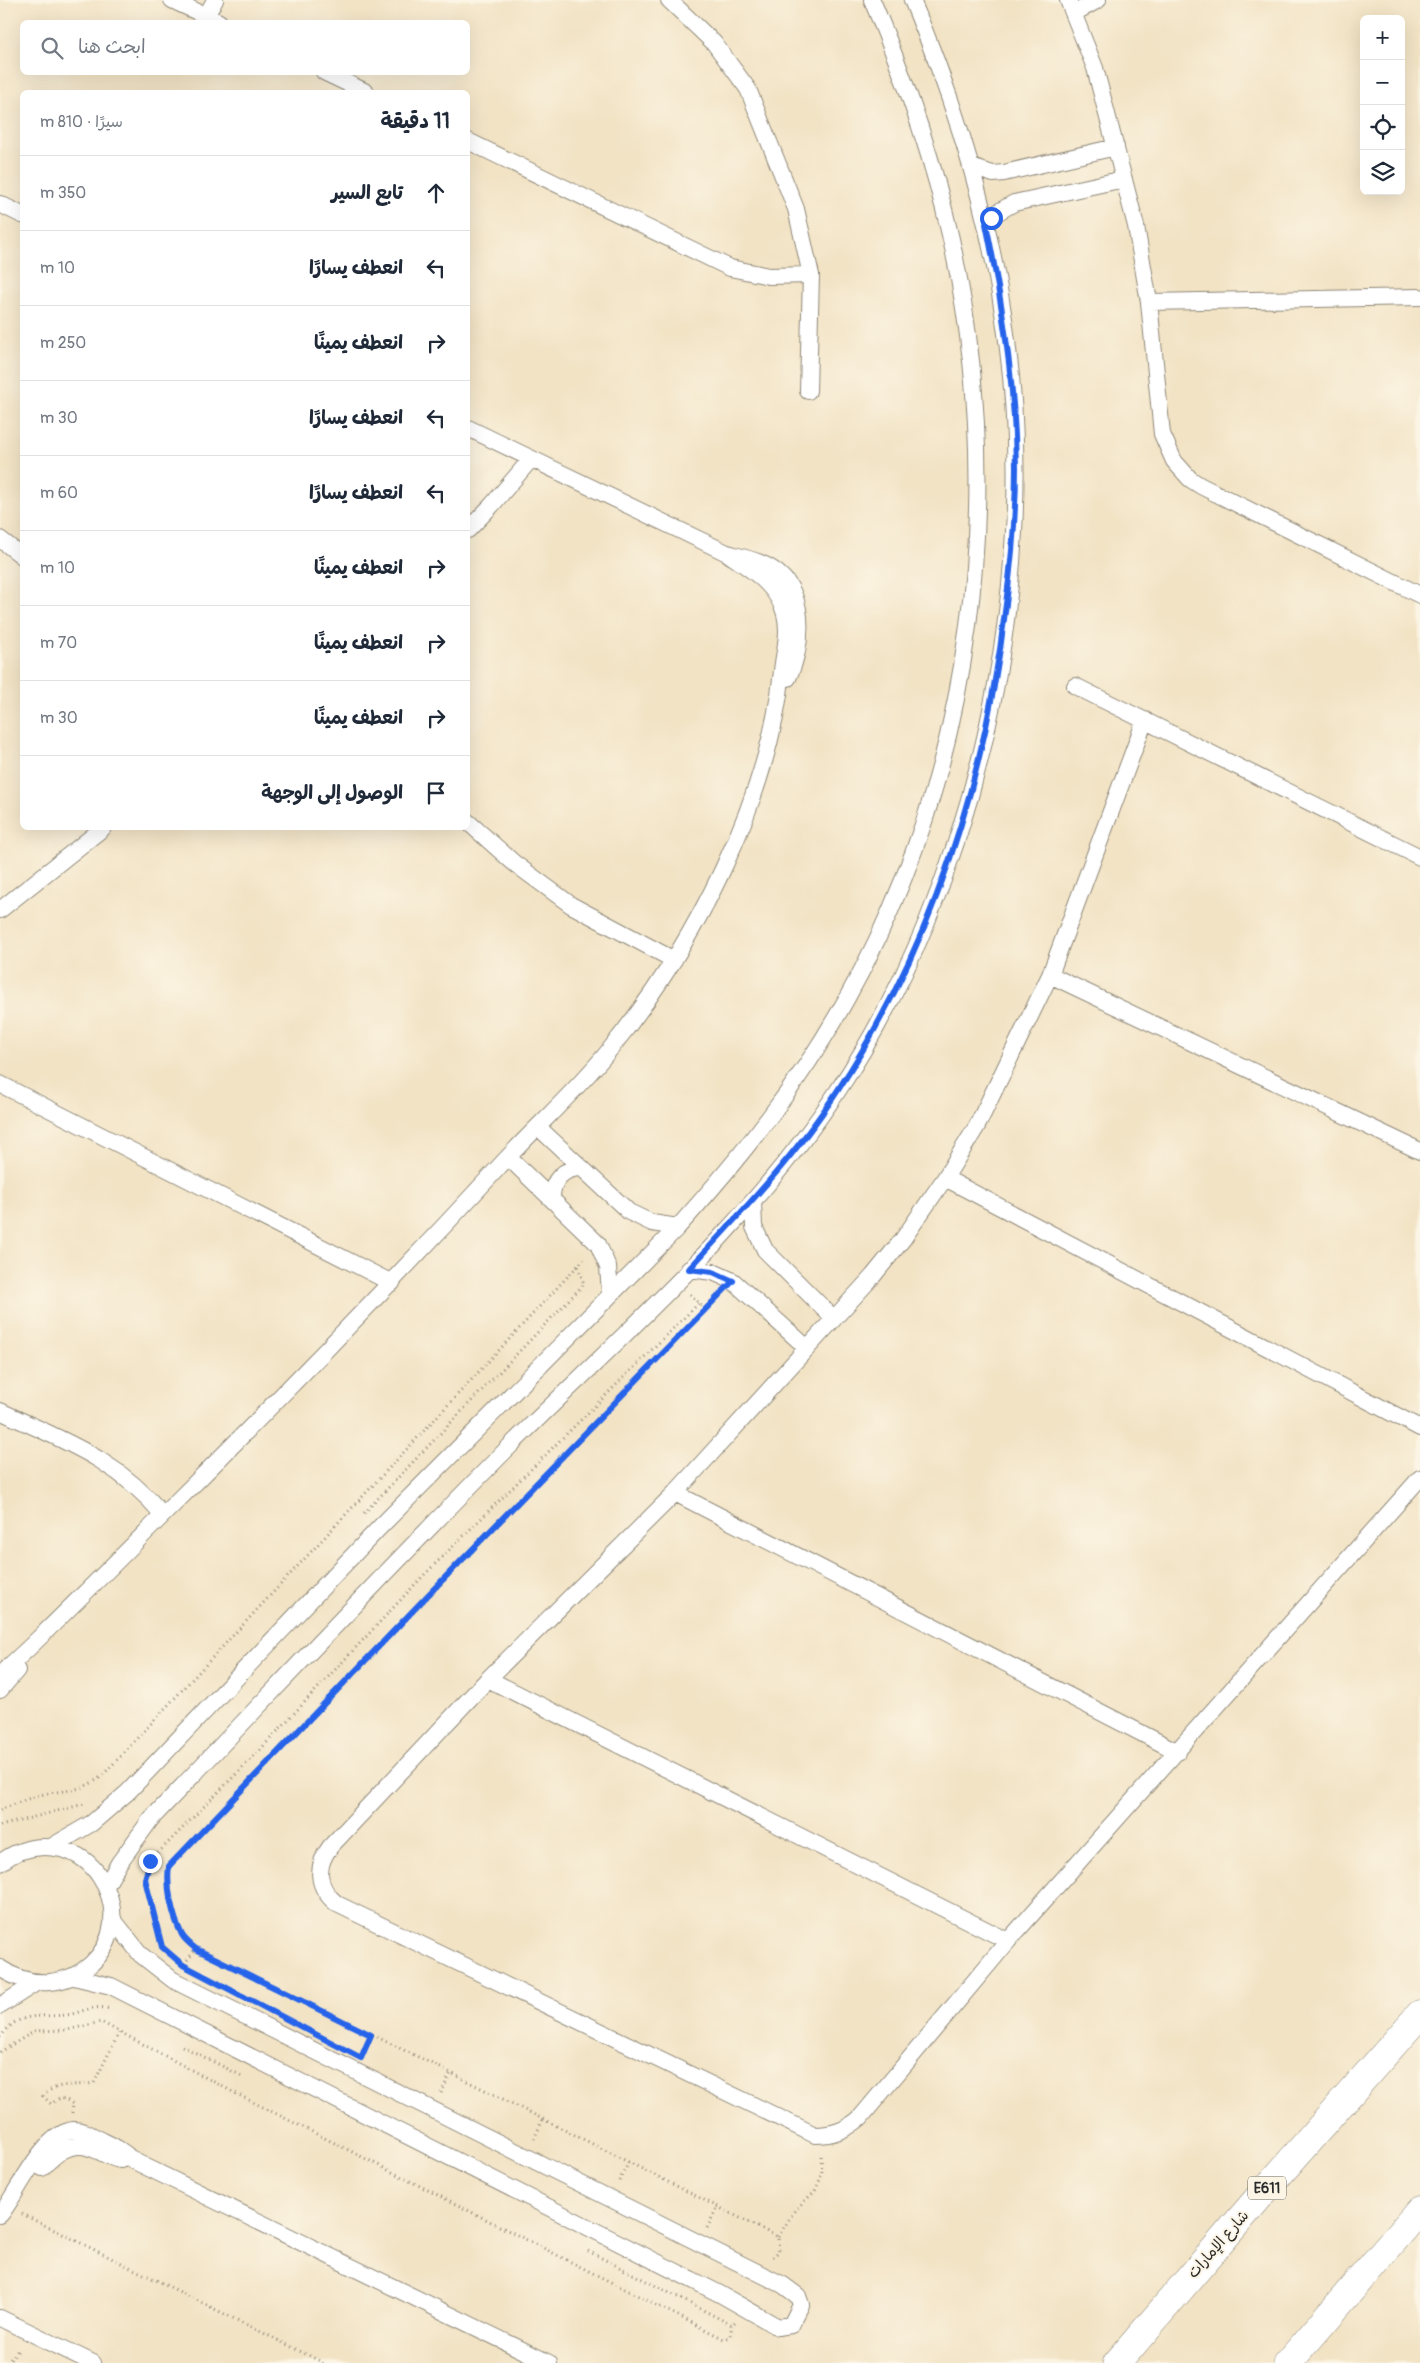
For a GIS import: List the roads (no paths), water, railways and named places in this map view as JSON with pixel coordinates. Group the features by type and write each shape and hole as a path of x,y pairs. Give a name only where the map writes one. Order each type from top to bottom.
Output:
{"highway":[{"name":"شارع الإمارات","path":"1117,2363 1260,2196 1420,2014"},
{"path":"1288,2363 1420,2210"}],"street":[{"path":"172,0 213,20 214,0"},
{"path":"669,0 714,44 748,89 796,209 811,275 808,391"},
{"path":"51,1847 92,1823 128,1792 379,1528 610,1293 678,1227 732,1167 788,1093 847,1000 896,900 930,802 944,752 965,651 976,548 978,496 975,401 969,341 951,239 939,189 907,87 872,0"},
{"path":"106,1886 118,1863 151,1819 400,1557 689,1269 752,1200 808,1132 837,1092 888,1006 930,916 947,871 969,798 986,733 997,677 1014,530 1016,468 1008,346 999,285 986,224 971,167 939,68 912,0"},
{"path":"1098,0 1071,6 1095,68 1136,226 1149,302 1162,434 1167,448 1181,471 1201,486 1420,595"},
{"path":"330,75 362,90"},
{"path":"470,142 730,268 769,276 811,275"},
{"path":"971,167 987,173 1004,173 1116,147"},
{"path":"986,224 998,212 1014,203 1124,179"},
{"path":"0,204 20,213"},
{"path":"1149,302 1420,297"},
{"path":"0,1675 163,1515 392,1283 612,1048 674,960 710,892 743,822 760,774 781,694 788,627 785,613 772,587 761,577 726,553 470,429"},
{"path":"470,528 492,505 531,458"},
{"path":"0,539 20,554"},
{"path":"1075,686 1420,857"},
{"path":"1145,720 1050,975 997,1087 945,1178 904,1239 873,1276 675,1493 488,1679 324,1854 319,1873 320,1882 324,1891 337,1904 815,2134 835,2133 844,2130 860,2118 1008,1941 1420,1478"},
{"path":"470,824 514,863 564,900 674,960"},
{"path":"0,910 100,830"},
{"path":"1050,975 1420,1151"},
{"path":"0,1084 392,1283"},
{"path":"539,1128 629,1212 652,1223 678,1227"},
{"path":"508,1157 598,1244 608,1267 610,1293"},
{"path":"552,1198 552,1190 559,1176 574,1168 582,1168"},
{"path":"945,1178 1420,1428"},
{"path":"752,1200 754,1226 765,1250 833,1318"},
{"path":"689,1269 713,1272 733,1281 806,1348"},
{"path":"0,1411 102,1460 135,1484 163,1515"},
{"path":"675,1493 1178,1752"},
{"path":"0,1690 18,1668 27,1650"},
{"path":"488,1679 1008,1941"},
{"path":"0,1863 25,1850 51,1847 68,1851 84,1860 96,1871 106,1886 111,1902 112,1918 105,1946 86,1969 74,1977 62,1981 36,1983 10,1975 0,1968"},
{"path":"74,1977 111,1986 746,2308 778,2327 785,2328 791,2325 801,2305 798,2296 783,2285 173,1980 141,1955 112,1918"},
{"path":"0,2006 36,1983"},
{"path":"3,2211 19,2188 26,2173 54,2140 73,2130 87,2133 123,2152 132,2160 549,2363"},
{"path":"0,2318 93,2363"}]}
